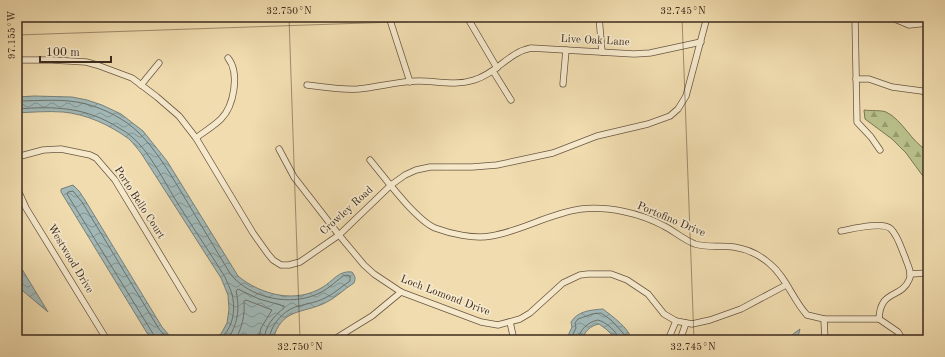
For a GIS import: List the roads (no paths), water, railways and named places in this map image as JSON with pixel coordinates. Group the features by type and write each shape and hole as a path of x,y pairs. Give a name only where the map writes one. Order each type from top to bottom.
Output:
{"street":[{"path":"389,17 410,82"},
{"path":"467,17 511,100"},
{"path":"599,17 602,52"},
{"name":"Crowley Road","path":"17,60 86,62 132,78 180,116 196,138 253,233 273,260 281,265 289,265 300,262 339,236 391,185 405,175 416,170 430,166 472,167 497,165 553,153 597,136 664,119 670,116 678,109 684,100 707,17"},
{"path":"855,17 857,122 871,137 880,150"},
{"path":"890,17 909,25 928,23"},
{"name":"Live Oak Lane","path":"307,85 358,89 410,82 454,83 472,81 489,74 516,53 524,50 539,48 618,54 650,53 701,42"},
{"path":"563,84 566,50"},
{"path":"196,138 221,119 230,101 234,82 232,63 228,58"},
{"path":"141,85 159,63"},
{"path":"856,79 870,79 892,87 922,91 928,94"},
{"name":"Porto Bello Court","path":"17,157 43,150 61,148 90,155 96,158 115,180 193,309"},
{"name":"Loch Lomond Drive","path":"279,149 294,177 339,236 364,265 374,274 401,292 481,322 498,325 520,320 530,313 563,283 580,275 597,273 618,276 636,285 648,294 664,314 676,321 686,323 699,323 741,309 786,285"},
{"name":"Portofino Drive","path":"370,160 418,216 428,224 443,230 469,236 491,236 553,216 582,209 612,210 644,217 663,225 696,244 718,247 733,247 748,251 770,264 776,270 806,315 824,319 880,320"},
{"name":"Westwood Drive","path":"17,188 26,208 107,340"},
{"path":"841,231 878,225 891,229 909,268 910,280 905,286 886,299 882,304 880,309 880,320 898,332 903,340"},
{"path":"910,274 928,273"},
{"path":"333,340 372,316 401,292"},
{"path":"824,319 825,340"},
{"path":"668,340 676,321"},
{"path":"510,322 514,340"},
{"path":"680,340 686,323"}],"water":[{"path":"17,97 72,97 87,100 121,114 143,131 167,161 238,276 247,283 268,292 290,296 313,292 323,287 340,274 347,272 352,272 354,275 354,283 333,299 287,317 281,322 273,340 209,340 221,334 227,323 229,309 228,295 221,278 141,153 129,139 122,134 106,125 80,115 63,112 17,113"},
{"path":"73,185 85,200 162,327 169,335 177,340 153,340 147,333 61,192 61,189"},
{"path":"17,261 48,312 17,286"},
{"path":"603,309 624,327 632,340 617,340 599,324 588,329 582,340 566,340 572,327 571,322 577,315"},
{"path":"800,329 797,340 785,340"},
{"path":"412,337 429,338 435,340 404,340"}]}
